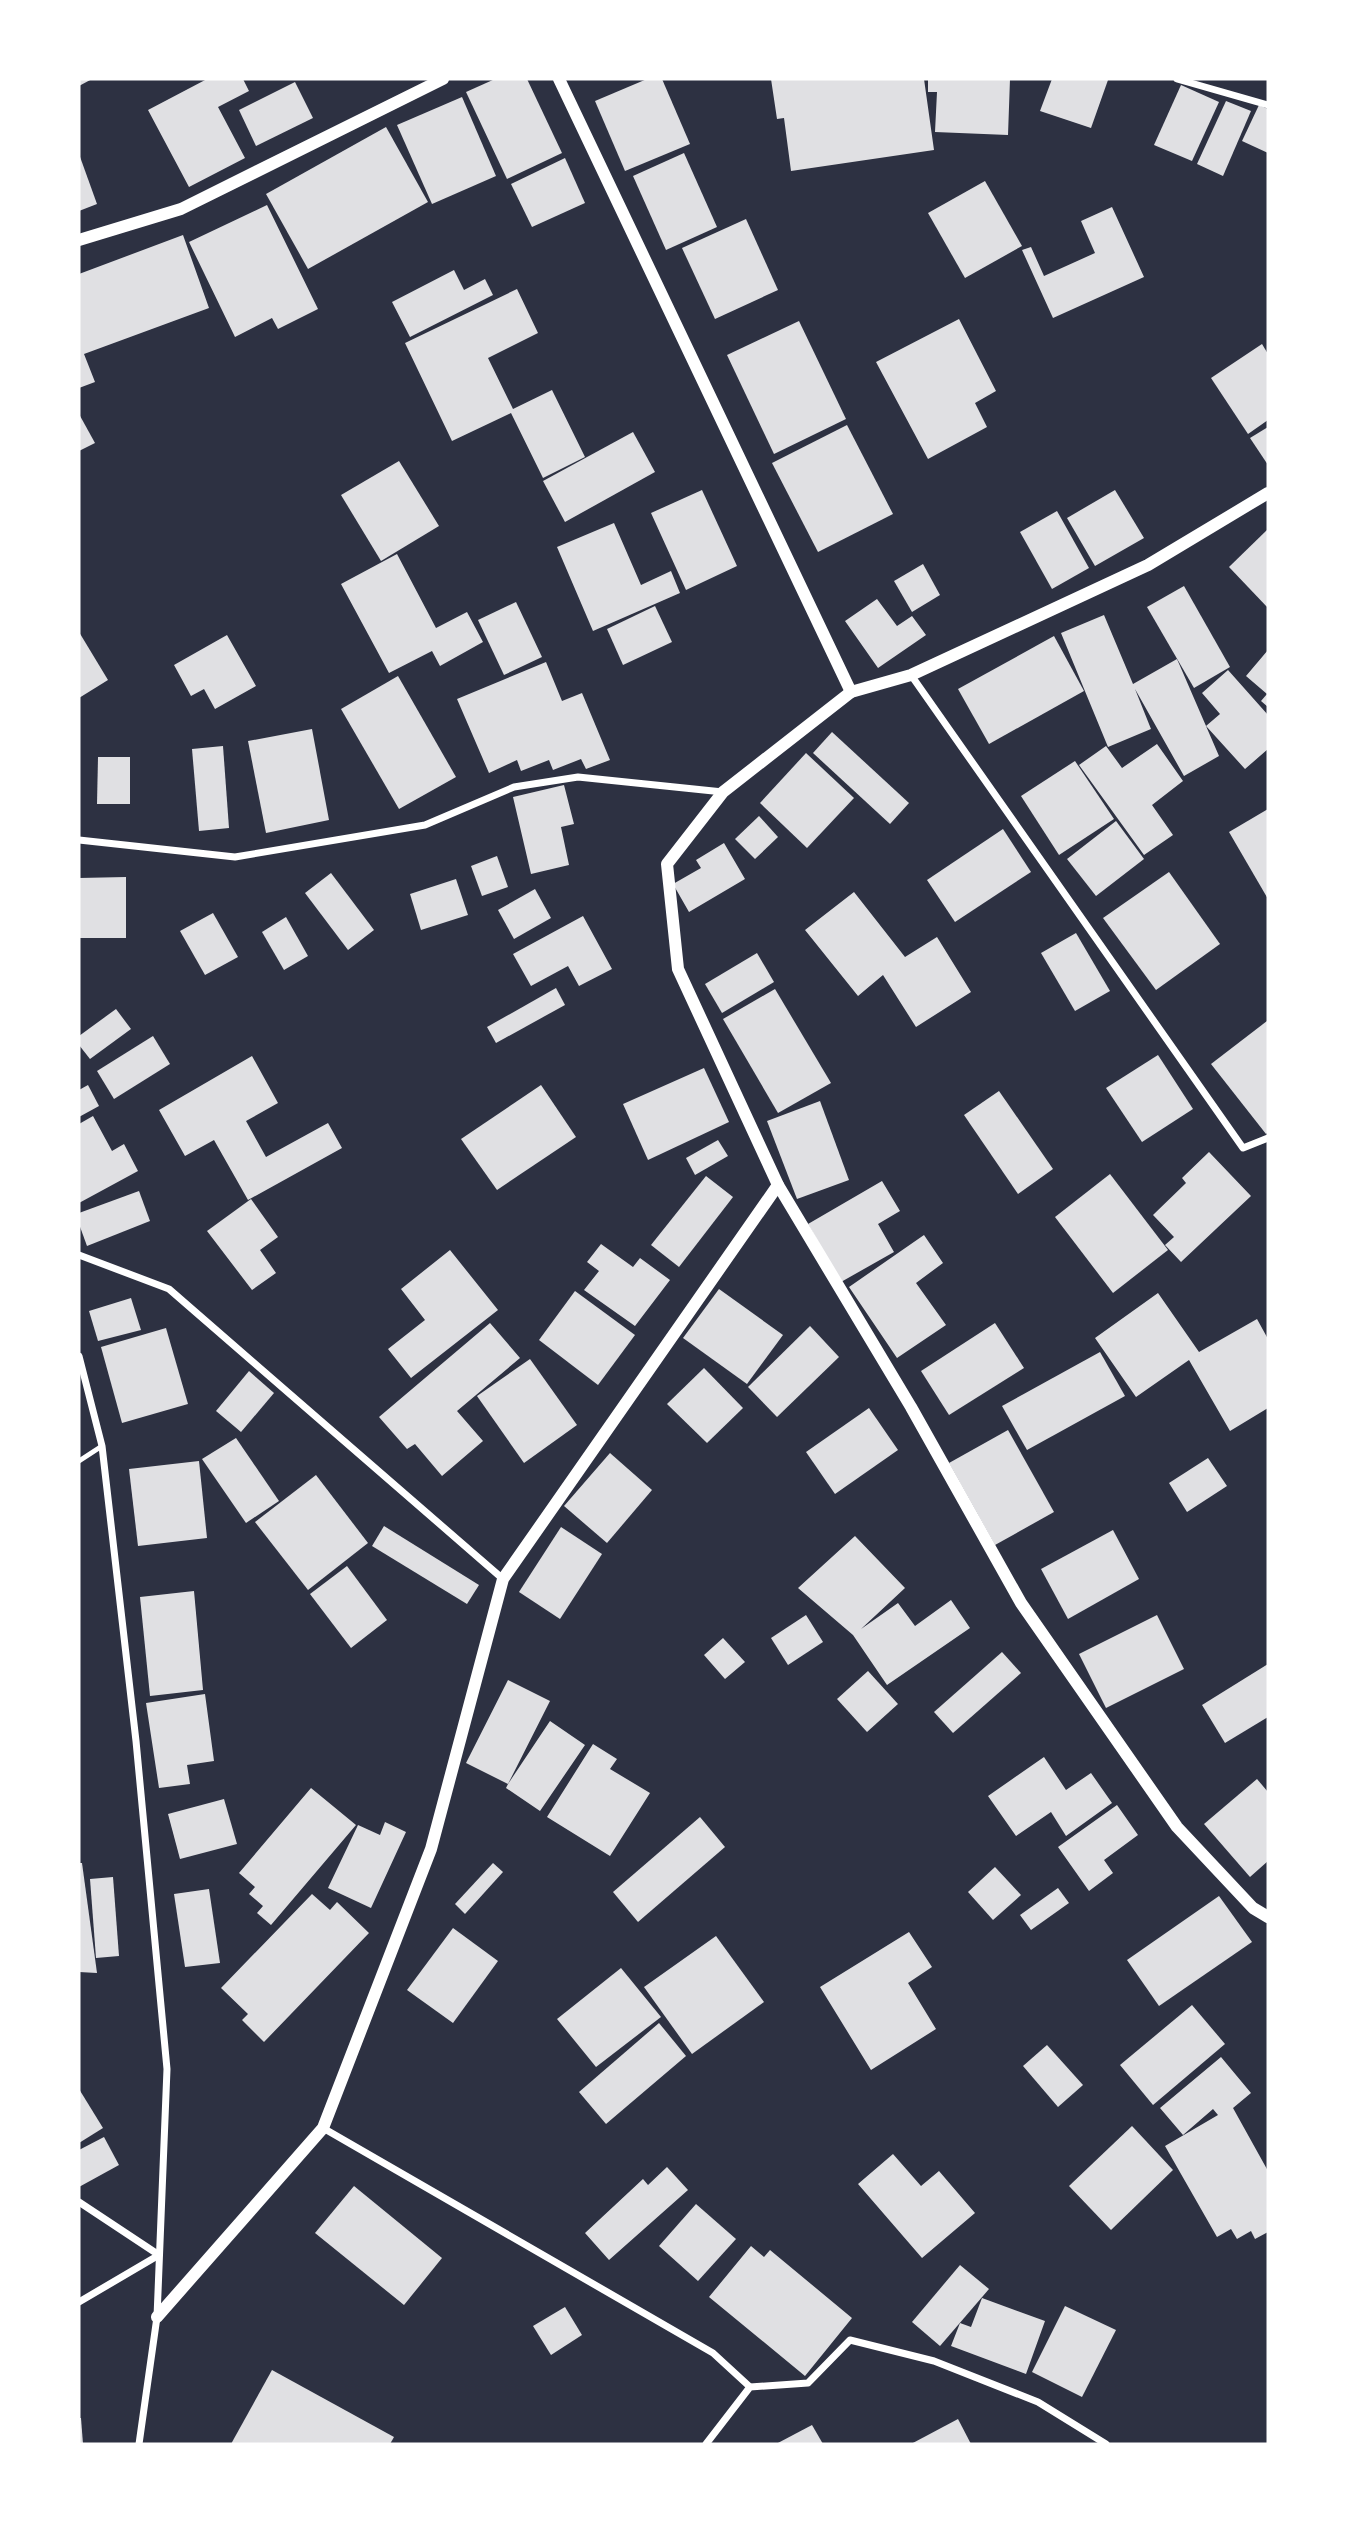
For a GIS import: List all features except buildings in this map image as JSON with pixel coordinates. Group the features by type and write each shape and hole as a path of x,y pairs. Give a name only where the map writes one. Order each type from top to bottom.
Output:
{"street":[{"path":"79,240 181,209 443,79"},
{"path":"559,79 851,692"},
{"path":"1177,79 1268,105"},
{"path":"1268,493 1148,565 911,675 851,692 723,792 667,864 678,969 778,1185 911,1407 1021,1603 1177,1827 1254,1908 1268,1917"},
{"path":"911,675 1243,1148 1268,1138"},
{"path":"79,839 235,857 425,825 514,787 578,777 723,792"},
{"path":"157,2317 323,2128 431,1849 503,1579 778,1185"},
{"path":"79,1255 169,1289 503,1579"},
{"path":"79,1356 102,1446 136,1741 167,2069 157,2317 139,2444"},
{"path":"323,2128 713,2353 750,2386 808,2384 849,2340 934,2361 1038,2402 1105,2444"},
{"path":"79,2202 159,2255"},
{"path":"79,2302 159,2255"},
{"path":"706,2444 750,2386"}],"lane":[{"path":"79,1461 102,1446"}]}
